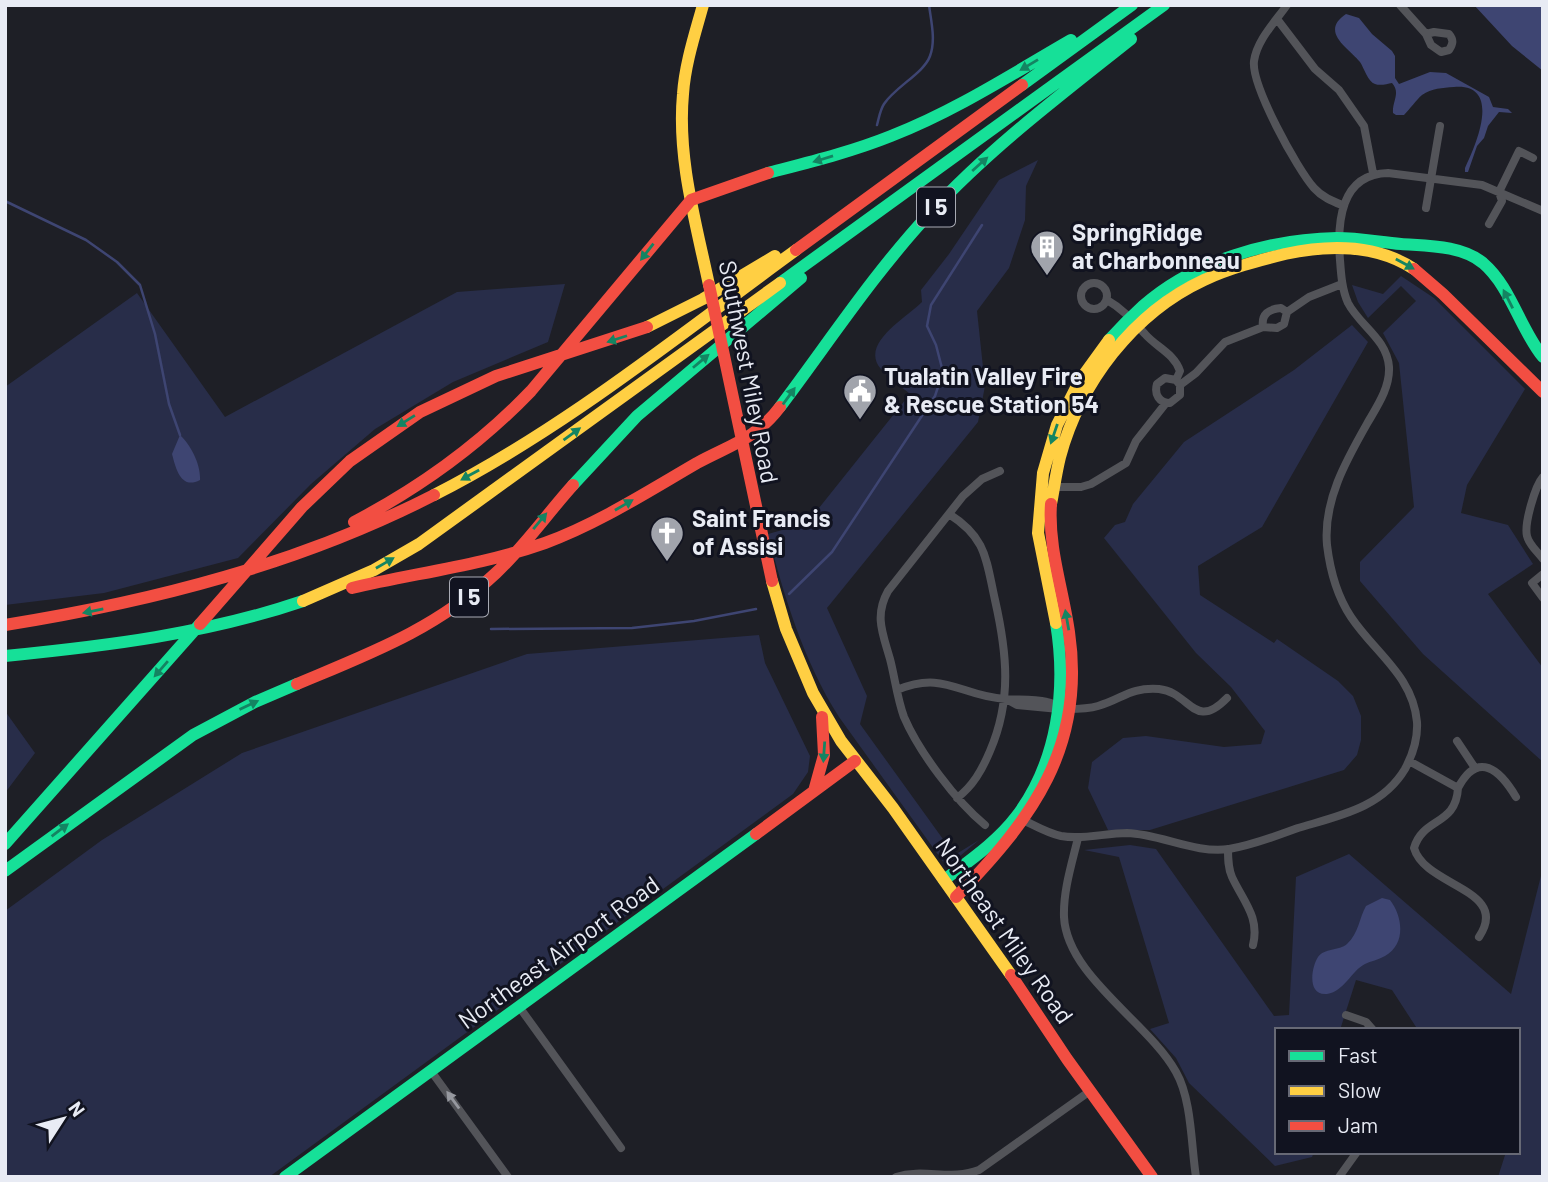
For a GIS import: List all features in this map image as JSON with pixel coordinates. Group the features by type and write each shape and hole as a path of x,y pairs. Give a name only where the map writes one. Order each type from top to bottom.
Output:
{"main road":[{"name":"Southwest Miley Road","path":"703,5 682,101 683,141 691,200 758,527 776,598 821,710"},
{"name":"I 5","path":"307,550 330,533 394,502 438,473 488,434 531,391 691,200 715,189 863,147 920,124 990,89 1131,5"},
{"name":"I 5","path":"9,624 125,604 206,583 333,541 425,499 530,439 605,389 1131,5"},
{"name":"I 5","path":"5,656 140,642 231,625 317,596 360,578 444,526 1166,5"},
{"name":"I 5","path":"317,596 463,565 564,536 716,453 757,435 877,276 947,196 998,148 1142,30 1166,5"},
{"name":"I 5","path":"5,871 193,735 255,702 396,643 460,603 497,572 594,460 637,416 860,225"},
{"name":"I 5","path":"5,844 302,507 372,444 420,412 496,376 622,337 666,319 828,227"},
{"path":"1339,243 1396,259 1415,270 1543,391"},
{"path":"956,897 1005,847 1021,819 1043,791 1052,771 1072,670 1071,643 1052,540 1048,486 1072,420 1087,390 1134,321 1161,292 1214,263 1269,246 1339,243 1454,251 1475,257 1486,266 1498,281 1528,337 1543,357"},
{"path":"813,793 823,768 826,748 821,710"},
{"name":"Northeast Miley Road","path":"821,710 855,761 893,808 1005,964 1090,1091 1152,1177"},
{"name":"Northeast Airport Road","path":"285,1177 855,761"},
{"path":"944,880 1021,819"}],"street":[{"path":"1287,5 1256,51 1256,79 1276,125 1311,185 1325,197 1342,205"},
{"path":"1400,5 1426,34"},
{"path":"1277,19 1315,69 1339,90 1364,126 1373,173"},
{"path":"1426,208 1440,126"},
{"path":"1489,224 1502,201 1499,192 1519,151 1533,158"},
{"path":"1021,819 1053,834 1078,838 1128,833 1191,846 1228,849 1370,804 1391,788 1409,761 1417,731 1412,697 1400,674 1345,607 1335,583 1327,545 1329,512 1337,483 1382,397 1389,375 1383,348 1355,314 1342,284 1339,243 1342,205 1356,187 1373,173 1468,182 1543,211"},
{"path":"1166,403 1156,394 1157,384 1165,378 1178,382 1196,373 1225,342 1263,327 1277,328 1284,324 1287,312 1309,297 1342,284"},
{"path":"1048,486 1081,487 1126,463 1139,436 1166,403 1176,400 1180,395 1180,371 1174,360 1146,336 1134,321 1107,300"},
{"path":"1263,327 1265,314 1272,309 1281,308 1287,312"},
{"path":"985,825 957,798 912,733 904,717 880,625 882,605 888,591 975,484 1000,471"},
{"path":"1543,477 1536,487 1526,529 1529,541 1543,559"},
{"path":"949,514 970,529 983,550 1005,652 1006,699 997,733 973,784 957,798"},
{"path":"1543,574 1532,583 1543,598"},
{"path":"897,690 928,681 1006,699 1017,705 1064,709 1100,706 1140,690 1173,692 1190,707 1203,712 1211,712 1227,698"},
{"path":"1457,741 1475,768"},
{"path":"1409,761 1458,788"},
{"path":"1479,937 1488,915 1482,902 1419,859 1414,848 1415,842 1453,809 1457,802 1458,788 1468,772 1475,768 1490,768 1502,775 1516,797"},
{"path":"1078,838 1064,904 1064,918 1070,943 1082,964 1177,1073 1186,1098 1196,1177"},
{"path":"1228,849 1231,872 1252,911 1255,937 1253,945"},
{"path":"520,1008 621,1148"},
{"path":"1346,1015 1366,1022 1371,1028"},
{"path":"431,1071 508,1177"},
{"path":"896,1177 918,1173 959,1176 979,1170 1090,1091"},
{"path":"1339,1177 1356,1154"}],"shaded area":[{"path":"1474,5 1543,5 1543,71 1512,46"},
{"path":"1346,14 1359,18 1372,34 1392,51 1395,56 1395,78 1399,84 1430,72 1446,73 1489,97 1493,107 1508,109 1512,113 1499,112 1488,126 1484,138 1477,146 1468,172 1465,172 1465,168 1475,145 1482,117 1482,105 1478,95 1469,88 1433,90 1422,95 1404,115 1396,115 1393,109 1396,90 1392,83 1373,83 1360,62 1339,40 1335,27"},
{"path":"1038,160 1026,186 1025,220 1009,268 977,311 985,386 978,422 827,608 867,696 860,724 953,853 958,853 979,840 947,867 839,717 815,674 796,628 768,534 807,523 910,394 881,369 876,360 880,341 922,302 921,290 999,180"},
{"path":"1401,276 1434,298 1525,389 1467,485 1461,513 1508,525 1533,564 1488,594 1543,668 1543,762 1423,654 1360,581 1360,562 1414,507 1399,363 1383,333 1416,301 1401,286 1368,318 1352,285 1383,294"},
{"path":"565,284 548,342 453,382 375,429 311,484 238,558 104,593 5,605 5,387 137,293 225,417 457,292"},
{"path":"1352,325 1368,342 1262,527 1198,566 1200,595 1274,643 1277,639 1338,681 1353,696 1361,716 1361,740 1357,755 1344,770 1150,830 1108,830 1088,788 1092,762 1123,738 1146,736 1224,747 1261,744 1265,731 1231,687 1196,653 1104,538 1115,525 1125,522 1133,504 1184,442 1294,370"},
{"path":"180,435 197,462 200,480 188,482 180,476 172,454"},
{"path":"759,635 765,663 810,756 808,772 793,794 269,1177 5,1177 5,911 102,840 242,753 527,654"},
{"path":"5,711 35,753 5,793"},
{"path":"1130,845 1156,849 1274,1016 1289,1015 1296,877 1349,854 1511,994 1543,868 1543,1177 1498,1177 1505,1154 1520,1154 1520,1028 1417,1028 1392,990 1356,980 1341,1028 1275,1028 1275,1154 1313,1154 1312,1157 1275,1166 1189,1083 1176,1058 1150,1029 1169,1023 1119,857 1084,850"},
{"path":"1382,898 1390,900 1400,922 1399,937 1392,951 1360,967 1339,989 1327,994 1316,991 1312,974 1318,957 1324,952 1347,944 1354,935 1366,906"}],"waterway":[{"path":"877,125 884,104 922,68 930,56 933,37 929,5"},
{"path":"5,201 86,240 117,262 140,285 155,334 169,404 180,435"},
{"path":"789,594 832,552 935,396 943,372 936,345 927,326 931,305 982,225"},
{"path":"491,629 632,628 694,621 756,609"}],"traffic: fast":[{"path":"1022,85 1132,5"},
{"path":"780,283 1164,5"},
{"path":"780,407 871,284 930,213 1002,144 1131,39"},
{"path":"768,173 861,147 915,126 983,91 1071,40"},
{"path":"1109,340 1163,290 1209,265 1260,248 1312,239 1345,238 1443,248 1474,257 1483,263 1501,284 1543,357"},
{"path":"573,485 637,416 801,278"},
{"path":"5,656 118,643 193,630 303,601"},
{"path":"944,880 1000,835 1016,817 1042,773 1056,724 1059,699 1056,623"},
{"path":"5,844 200,624"},
{"path":"5,871 193,735 255,702 297,684"},
{"path":"285,1177 756,834"}],"traffic: slow":[{"path":"703,5 686,72 682,118 685,166 709,285"},
{"path":"1051,504 1060,457 1069,430 1096,377 1133,331 1154,311 1178,294 1234,268 1285,254 1318,249 1368,251 1384,255 1414,269"},
{"path":"434,495 482,469 575,411 796,250"},
{"path":"647,327 703,299 775,256"},
{"path":"303,601 374,570 419,544 780,283"},
{"path":"1056,623 1038,533 1043,473 1057,425 1080,380 1109,340"},
{"path":"772,581 786,629 813,693 841,741 893,808 1011,975"}],"traffic: jam":[{"path":"796,250 1022,85"},
{"path":"354,522 448,464 511,411 531,391 691,200 768,173"},
{"path":"1414,269 1543,392"},
{"path":"709,285 772,581"},
{"path":"200,624 302,507 350,461 420,412 496,376 647,327"},
{"path":"352,588 498,557 565,535 604,517 742,440 762,427 780,407"},
{"path":"297,684 402,638 450,610 506,563 573,485"},
{"path":"5,625 116,604 225,577 331,541 434,495"},
{"path":"956,897 1008,839 1030,809 1061,746 1069,711 1072,673 1069,632 1052,537 1051,504"},
{"path":"814,791 824,755 822,717"},
{"path":"756,834 855,761"},
{"path":"1011,975 1067,1059 1152,1177"}],"place":[{"name":"SpringRidge at Charbonneau","path":"1047,277"},
{"name":"Tualatin Valley Fire & Rescue Station 54","path":"860,421"},
{"name":"Saint Francis of Assisi","path":"667,563"}]}
